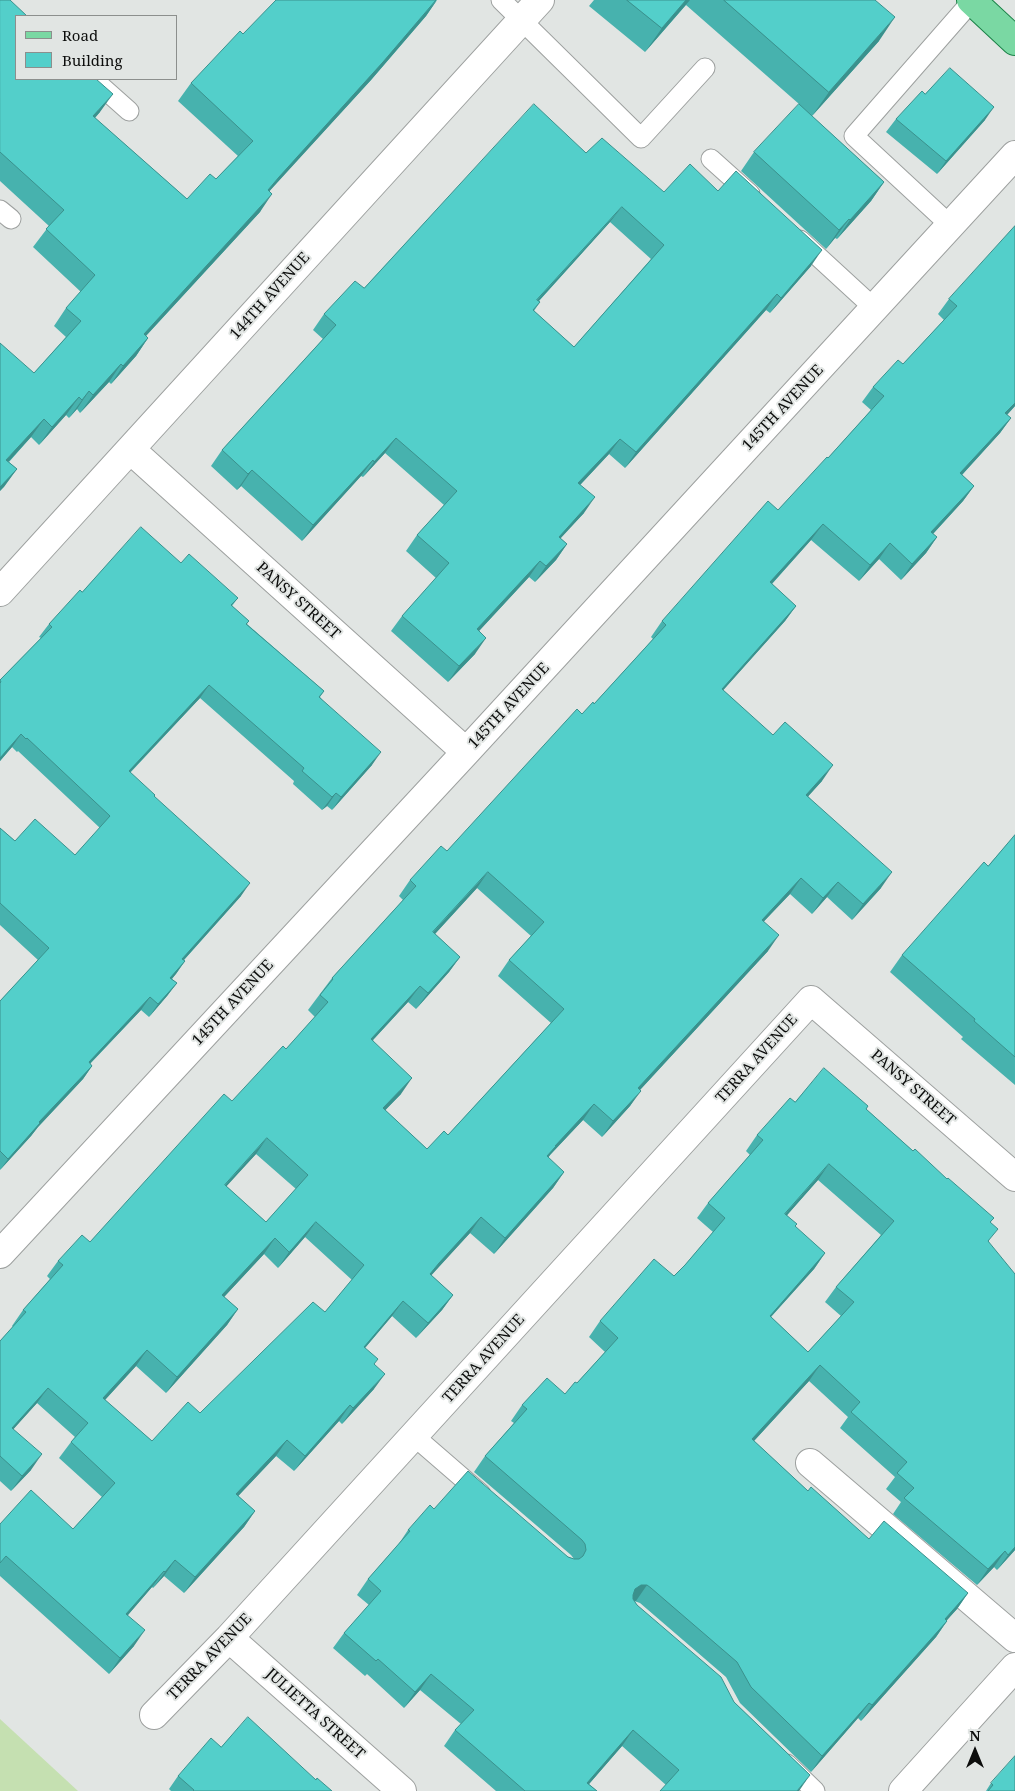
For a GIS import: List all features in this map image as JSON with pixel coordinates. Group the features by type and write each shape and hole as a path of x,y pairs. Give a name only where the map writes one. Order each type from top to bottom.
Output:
{"main road":[{"path":"972,1 1015,41"}],"street":[{"name":"144TH AVENUE","path":"0,592 540,0"},
{"name":"145TH AVENUE","path":"0,1254 466,752 1015,155"},
{"name":"PANSY STREET","path":"131,450 466,752"},
{"name":"PANSY STREET","path":"811,1000 1015,1177"},
{"name":"TERRA AVENUE","path":"154,1715 229,1638 811,1000"},
{"path":"810,1463 1015,1638"},
{"name":"JULIETTA STREET","path":"229,1638 402,1791"},
{"path":"903,1791 1015,1667"}],"lane":[{"path":"501,0 641,138 705,68"},
{"path":"950,226 854,136 972,1"},
{"path":"94,80 129,111"},
{"path":"712,159 761,204"},
{"path":"790,230 874,308"},
{"path":"414,1436 496,1506"},
{"path":"773,1750 815,1791"}],"green space":[{"path":"0,1719 78,1791 0,1791"}],"building":[{"path":"0,0 10,0 26,15 15,15 15,80 97,80 113,94 93,116 187,199 210,174 216,179 253,141 191,83 240,31 243,34 276,0 436,0 268,190 272,194 144,334 148,338 123,366 121,364 93,395 89,391 82,400 79,397 52,427 44,419 6,460 17,469 0,487 0,343 34,373 81,321 66,308 95,275 46,229 64,210 0,152"},
{"path":"627,0 686,0 662,28"},
{"path":"724,0 875,0 895,17 829,92"},
{"path":"950,68 994,107 946,161 896,119 922,91 925,94"},
{"path":"534,104 586,153 602,138 664,192 690,164 718,191 736,171 822,250 781,298 777,294 636,452 620,439 578,483 595,497 559,537 567,544 546,566 540,561 477,629 486,638 459,666 402,616 449,563 417,535 457,491 396,438 313,525 252,470 248,474 222,450 336,325 324,314 355,281 364,288","holes":["622,207 664,245 574,347 533,310 540,302 537,300"]},
{"path":"799,104 884,182 839,230 754,152"},
{"path":"1015,226 1015,403 1005,413 1011,418 960,473 974,486 931,532 937,537 912,564 890,543 870,565 823,524 770,582 796,606 722,689 773,735 785,722 833,765 806,795 892,872 863,904 838,882 823,898 801,878 762,920 779,935 638,1088 641,1091 613,1121 594,1104 555,1146 547,1156 564,1172 505,1238 481,1217 439,1263 430,1274 453,1295 428,1323 403,1301 364,1347 378,1359 374,1364 385,1374 353,1408 350,1405 305,1456 287,1440 236,1494 255,1511 195,1577 175,1560 126,1614 145,1630 120,1658 6,1556 0,1563 0,1524 31,1490 73,1529 115,1483 71,1442 88,1423 48,1388 12,1428 42,1454 22,1476 0,1456 0,1341 26,1312 23,1310 63,1265 58,1261 82,1235 90,1242 224,1094 232,1101 283,1046 286,1049 328,1002 320,995 332,978 416,886 410,880 441,846 447,851 577,709 582,714 593,702 594,704 666,625 662,621 768,501 778,510 828,458 884,396 873,387 898,360 903,364 957,306 949,299","holes":["488,872 544,922 509,960 564,1009 448,1135 444,1131 427,1149 383,1108 412,1078 371,1039 420,986 428,993 460,957 433,932","267,1138 308,1175 266,1222 225,1185","316,1222 364,1265 325,1312 313,1302 200,1413 188,1402 152,1441 103,1398 147,1350 177,1377 238,1309 222,1295 275,1238 289,1252"]},
{"path":"141,527 181,563 189,554 238,598 231,605 249,621 246,624 324,691 319,697 381,752 341,797 336,793 332,797 302,771 304,768 209,685 129,771 250,883 182,959 185,961 170,978 177,983 158,1004 150,997 89,1062 92,1066 39,1122 8,1159 0,1151 0,1001 49,948 0,903 0,828 15,841 35,819 75,855 110,816 21,734 0,758 0,680 52,627 49,624 80,590 82,592"},
{"path":"1015,835 1015,1057 902,955 984,862 988,866"},
{"path":"824,1068 868,1106 866,1109 913,1151 915,1149 947,1179 994,1218 990,1222 998,1229 988,1241 1015,1274 1015,1547 1008,1555 1005,1551 988,1569 904,1498 914,1488 897,1473 907,1462 851,1412 860,1402 820,1365 752,1439 808,1491 811,1487 869,1539 884,1521 968,1593 945,1619 947,1621 872,1705 869,1703 822,1756 751,1687 737,1662 651,1588 647,1585 641,1585 635,1589 633,1595 637,1605 721,1677 734,1702 810,1775 797,1791 660,1791 679,1770 633,1730 587,1783 597,1791 525,1791 455,1730 474,1710 431,1674 415,1692 378,1659 376,1661 344,1633 381,1591 368,1579 430,1505 434,1509 468,1471 568,1557 579,1559 583,1556 586,1550 582,1540 485,1456 527,1409 522,1405 547,1378 565,1394 618,1338 600,1321 654,1259 674,1276 685,1265 725,1218 708,1203 763,1140 757,1135 790,1098 795,1102","holes":["829,1164 894,1221 836,1287 854,1302 808,1352 770,1316 825,1253 795,1226 797,1224 785,1214"]},
{"path":"248,1717 316,1780 317,1778 332,1791 193,1791 178,1776 211,1738 221,1747"},
{"path":"1015,1756 1015,1791 988,1791 993,1785 991,1783"}]}
